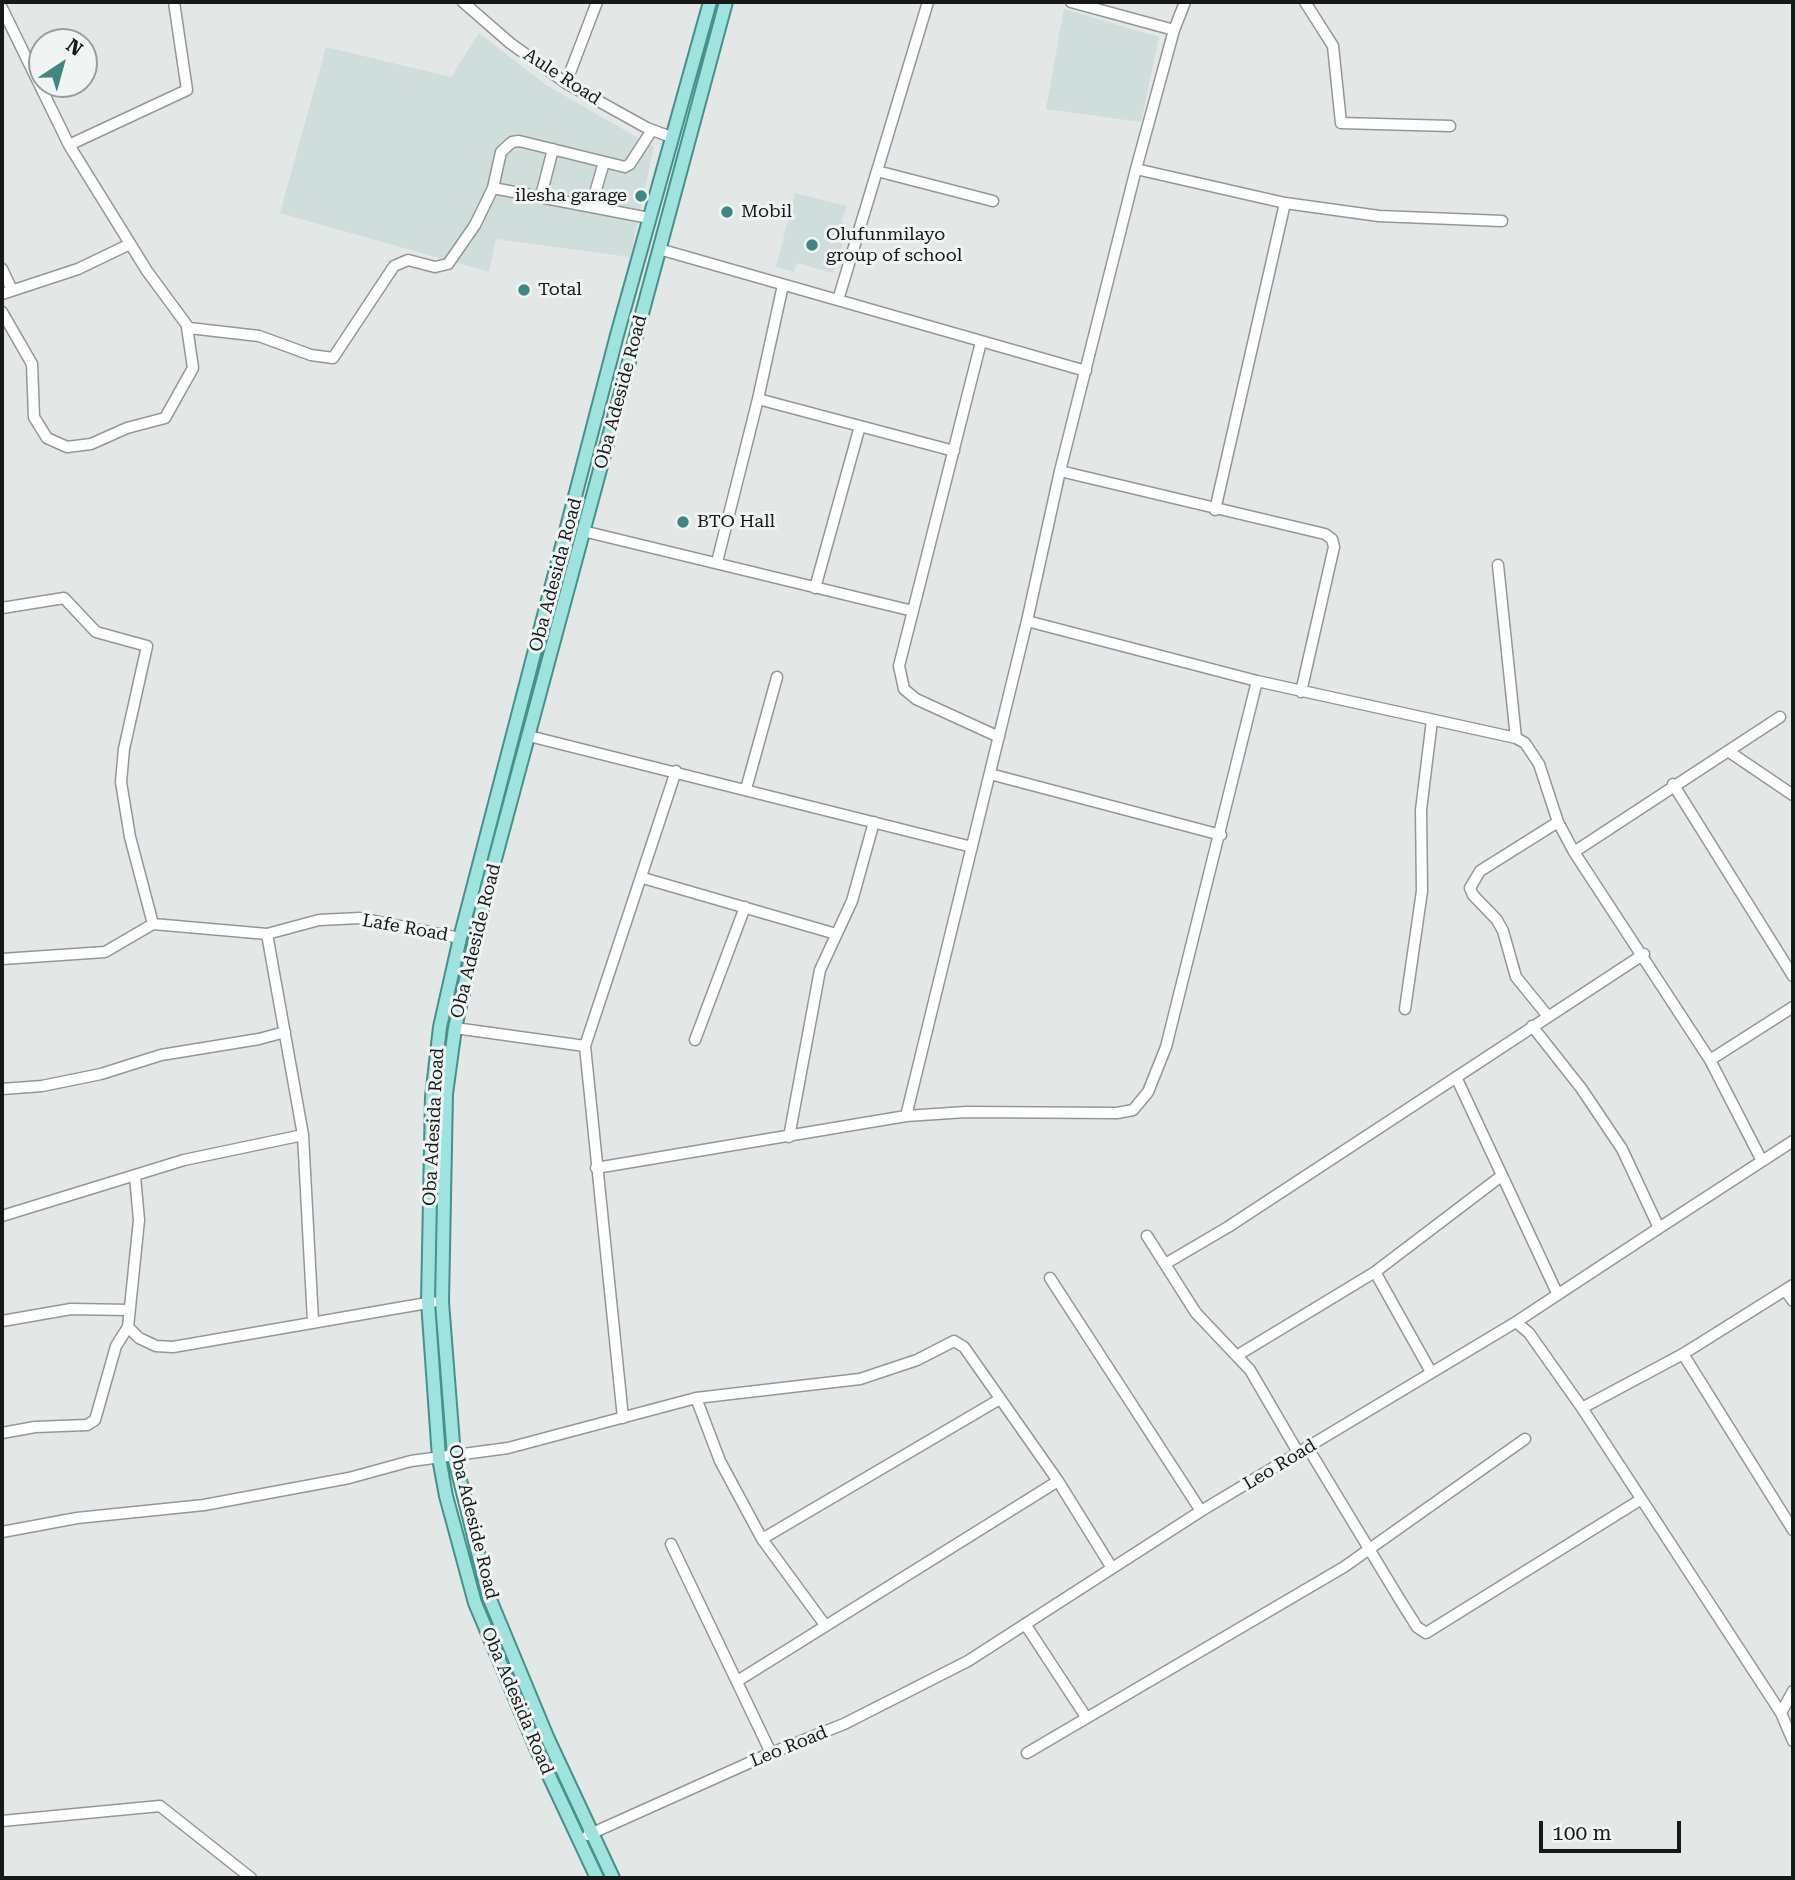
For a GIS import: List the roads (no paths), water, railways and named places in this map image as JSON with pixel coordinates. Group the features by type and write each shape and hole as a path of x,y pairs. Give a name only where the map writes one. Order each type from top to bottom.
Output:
{"main road":[{"name":"Oba Adesida Road","path":"597,1878 536,1748 475,1603 460,1553 439,1458 428,1302 434,1060 460,938 649,218 710,2"},
{"name":"Oba Adeside Road","path":"613,1878 548,1739 489,1597 454,1456 442,1302 446,1094 455,1028 484,900 726,2"},
{"path":"578,493 593,497"},
{"path":"508,759 522,763"}],"street":[{"path":"69,145 187,90 174,2"},
{"name":"Aule Road","path":"463,2 510,43 566,83 652,130 671,137"},
{"path":"566,83 597,2"},
{"path":"838,300 928,2"},
{"path":"1071,2 1174,30"},
{"path":"906,1116 1027,621 1060,471 1136,169 1174,30 1185,2"},
{"path":"1305,2 1333,46 1341,123 1450,126"},
{"path":"2,8 69,145 130,244 187,327 193,369 165,418 127,428 91,444 67,447 47,438 34,417 31,410 32,364 2,312"},
{"path":"187,327 259,336 311,355 333,358 394,266 408,260 435,267 448,264 475,225 493,188 505,145 519,141 628,167 652,130"},
{"path":"541,197 553,149"},
{"path":"591,207 604,162"},
{"path":"1136,169 1285,203 1378,216 1502,220"},
{"path":"877,171 993,201"},
{"path":"493,188 649,218"},
{"path":"1215,510 1285,203"},
{"path":"2,269 7,292 78,269 130,244"},
{"path":"659,249 1086,371"},
{"path":"717,562 758,399 783,285"},
{"path":"981,342 899,666 904,689 916,699 999,737"},
{"path":"758,399 954,450"},
{"path":"815,588 860,426"},
{"path":"1060,471 1325,534 1332,539 1334,547 1301,692"},
{"path":"583,531 913,611"},
{"path":"1497,565 1516,738"},
{"path":"2,608 64,598 96,632 147,646 124,749 121,782 130,838 153,924"},
{"path":"1027,621 1301,692 1516,738 1530,747 1539,764 1558,822 1574,852 1644,954 1710,1060 1762,1161"},
{"path":"746,789 777,677"},
{"path":"596,1168 906,1116 966,1112 1117,1113 1133,1110 1148,1093 1166,1047 1221,835 1257,681"},
{"path":"1574,852 1673,784 1780,717"},
{"path":"1405,1009 1422,891 1421,810 1432,720"},
{"path":"529,736 972,847"},
{"path":"1728,751 1793,795"},
{"path":"623,1418 585,1046 676,771"},
{"path":"990,774 1221,835"},
{"path":"1673,784 1793,976"},
{"path":"789,1137 818,982 852,901 874,821"},
{"path":"1547,1015 1516,977 1503,931 1470,888 1480,871 1558,822"},
{"path":"642,878 836,934"},
{"path":"695,1040 745,907"},
{"name":"Lafe Road","path":"267,934 319,920 360,918 460,938"},
{"path":"2,960 105,952 153,924 267,934 303,1135 313,1321"},
{"path":"1165,1264 1228,1227 1547,1015 1644,954"},
{"path":"1710,1060 1793,1007"},
{"path":"1532,1026 1581,1088 1622,1149 1658,1228"},
{"path":"455,1028 585,1046"},
{"path":"2,1089 42,1086 101,1074 161,1055 259,1040 285,1032"},
{"path":"1456,1077 1500,1177 1557,1293"},
{"path":"2,1216 226,1149 303,1135"},
{"name":"Leo Road","path":"579,1839 771,1753 811,1739 903,1696 968,1661 1201,1511 1516,1321 1793,1141"},
{"path":"2,1433 35,1427 87,1424 95,1420 116,1346 128,1327 139,1220 135,1176"},
{"path":"1238,1355 1375,1272 1500,1177"},
{"path":"1147,1236 1196,1313 1238,1355 1370,1549 1417,1627 1426,1633 1640,1500"},
{"path":"1375,1272 1431,1372"},
{"path":"1050,1278 1201,1511"},
{"path":"1582,1408 1683,1354 1789,1287 1793,1301"},
{"path":"128,1327 139,1338 156,1346 173,1347 313,1321 442,1302"},
{"path":"2,1321 71,1309 129,1310"},
{"path":"1516,1321 1537,1343 1582,1408 1781,1713 1793,1741"},
{"path":"2,1532 77,1518 216,1503 349,1478 388,1465 555,1438 696,1398 860,1379 917,1360 954,1342 964,1347 1058,1481 1112,1568"},
{"path":"1683,1354 1793,1530"},
{"path":"696,1398 720,1461 762,1539 825,1625"},
{"path":"762,1539 1000,1399"},
{"path":"1027,1754 1086,1717 1192,1658 1370,1549 1525,1439"},
{"path":"738,1680 1058,1481"},
{"path":"671,1544 771,1753"},
{"path":"1025,1624 1086,1717"},
{"path":"1781,1713 1793,1691"},
{"path":"2,1821 160,1806 251,1878"}],"place":[{"name":"ilesha garage","path":"641,196"},
{"name":"Mobil","path":"727,212"},
{"name":"Olufunmilayo group of school","path":"812,245"},
{"name":"Total","path":"524,290"},
{"name":"BTO Hall","path":"683,522"}]}
